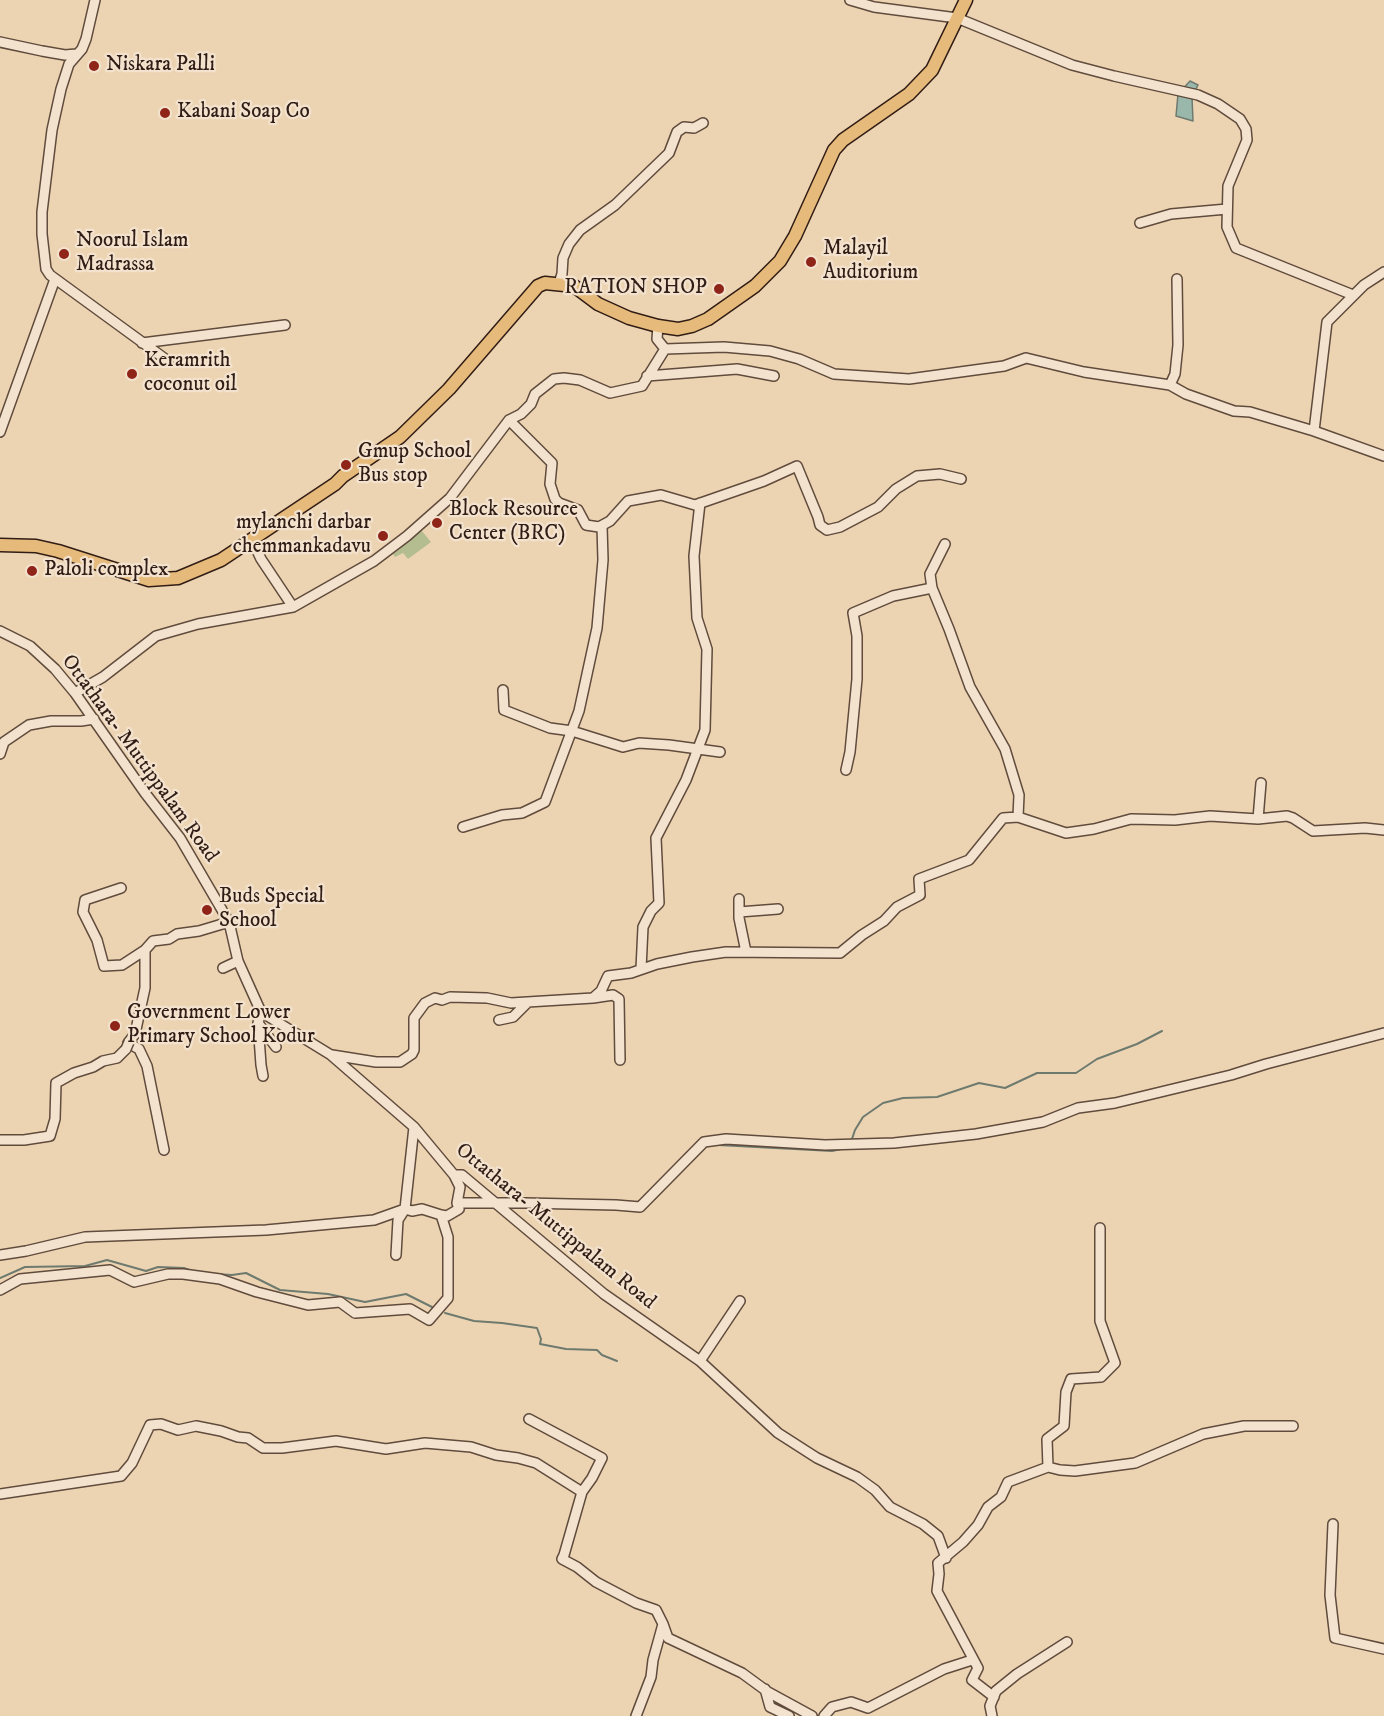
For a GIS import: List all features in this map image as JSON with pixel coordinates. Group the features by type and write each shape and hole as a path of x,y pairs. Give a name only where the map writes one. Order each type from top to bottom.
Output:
{"main road":[{"path":"0,545 36,546 58,551 149,580 163,581 178,578 221,560 335,484 400,437 467,369 532,290 545,283 574,286 598,304 629,318 658,326 678,328 692,326 708,319 755,286 780,261 795,236 834,150 843,140 909,94 932,70 966,0"}],"street":[{"path":"95,0 82,49 69,64 52,130 42,212 46,269 55,279 168,362"},
{"path":"850,0 874,7 957,18 1072,64 1198,95 1218,104 1240,119 1246,129 1247,140 1228,186 1227,227 1236,248 1353,295"},
{"path":"0,42 65,55 76,54"},
{"path":"559,283 563,258 569,244 580,230 615,205 669,153 677,132 684,127 694,128 703,123"},
{"path":"1140,223 1171,214 1227,209"},
{"path":"1314,431 1327,322 1364,285 1384,272"},
{"path":"0,432 55,279"},
{"path":"1170,385 1175,374 1178,345 1177,279"},
{"path":"142,343 285,325"},
{"path":"658,326 657,339 665,349"},
{"path":"665,349 724,347 770,351 799,359 834,374 909,379 956,370 1004,366 1026,358 1084,372 1170,385 1186,394 1234,411 1250,412 1314,431 1384,456"},
{"path":"75,693 103,677 156,636 198,624 293,608 374,561 408,536 450,498 509,420 521,414 531,404 535,394 554,379 580,381 610,393 642,386 665,349"},
{"path":"648,376 737,369 774,376"},
{"path":"509,420 552,463 550,484 555,500 578,510 586,525 599,527 610,521 628,501 662,495 695,506 797,466 820,525 827,530 834,529 878,507 896,489 916,476 940,474 962,479"},
{"path":"640,969 643,927 651,911 659,903 656,838 686,780 705,730 707,649 697,618 694,566 700,503"},
{"path":"463,827 502,815 522,813 545,801 579,711 597,628 603,560 602,526"},
{"path":"252,540 261,559 293,608"},
{"path":"945,544 930,574 932,588 970,687 1005,749 1019,795 1018,817"},
{"path":"846,770 850,752 856,679 857,636 853,613 893,596 932,588"},
{"name":"Ottathara- Muttippalam Road","path":"0,631 30,645 42,655 75,693 145,793 180,838 229,922 238,961 261,1012 331,1055 414,1127 454,1174 462,1175 604,1294 700,1361 778,1433 834,1467 857,1477 875,1490 890,1507 923,1524 938,1536 946,1558"},
{"path":"502,690 504,710 550,728 572,731 623,747 639,743 720,752"},
{"path":"0,754 4,741 29,725 40,722 94,719"},
{"path":"1258,819 1261,783"},
{"path":"593,998 601,991 608,976 631,973 692,957 746,952 840,953 884,921 897,907 920,895 919,879 969,860 1003,819 1018,817 1066,833 1094,829 1131,819 1175,820 1210,816 1258,819 1287,816 1313,831 1365,828 1384,830"},
{"path":"121,888 85,900 83,912 98,940 104,966 122,965 145,950 153,941 169,939 177,934 199,932 229,922"},
{"path":"739,899 746,952"},
{"path":"739,912 778,909"},
{"path":"0,1140 24,1140 50,1136 55,1119 56,1083 74,1073 93,1068 103,1060 117,1058 128,1044 135,1034 145,988 145,950"},
{"path":"223,968 238,961"},
{"path":"331,1055 376,1062 400,1062 414,1050 414,1018 425,1003 435,998 442,1000 450,997 487,998 511,1003 613,995 619,999 620,1060"},
{"path":"499,1020 513,1017 528,1002"},
{"path":"261,1012 258,1023 264,1076"},
{"path":"258,1023 276,1047"},
{"path":"457,1203 494,1202 640,1207 704,1142 726,1139 825,1145 894,1143 976,1134 1043,1122 1078,1108 1115,1103 1231,1075 1384,1033"},
{"path":"128,1044 139,1049 147,1066 164,1150"},
{"path":"396,1255 398,1220 405,1209 414,1127"},
{"path":"0,1255 85,1237 266,1230 374,1220 405,1209 412,1212 422,1209 447,1216 459,1209 457,1203 460,1187 454,1174"},
{"path":"0,1290 20,1279 110,1269 134,1282 168,1274 183,1274 220,1279 257,1293 308,1305 340,1302 355,1313 410,1309 429,1320 448,1298 448,1237 441,1215"},
{"path":"1048,1467 1047,1439 1064,1426 1065,1403 1071,1379 1101,1377 1115,1364 1100,1321 1100,1228"},
{"path":"700,1361 740,1301"},
{"path":"529,1419 602,1458 582,1492 562,1559 596,1582 636,1603 656,1610 668,1638 742,1673 812,1716"},
{"path":"0,1494 121,1476 132,1463 150,1425 161,1424 178,1430 196,1426 220,1431 248,1438 263,1448 282,1449 336,1441 386,1449 425,1443 471,1447 536,1463 582,1492"},
{"path":"994,1697 972,1680 978,1668 937,1591 938,1563 946,1558 978,1525 988,1507 1001,1497 1008,1482 1048,1467 1075,1471 1135,1463 1203,1434 1244,1426 1293,1426"},
{"path":"1333,1524 1330,1595 1335,1638 1384,1649"},
{"path":"636,1716 651,1677 653,1660 663,1624"},
{"path":"992,1716 990,1706 996,1691 1017,1674 1067,1642"},
{"path":"824,1716 832,1707 851,1702 868,1708 944,1669 972,1660"},
{"path":"765,1689 770,1707 789,1716"}],"green space":[{"path":"421,530 431,542 408,559 403,553 395,557 393,554 400,549 399,547"}],"shaded area":[{"path":"1190,81 1198,85 1192,97 1193,121 1176,116 1178,94"}],"waterway":[{"path":"851,1142 863,1117 883,1103 903,1098 937,1097 979,1083 1005,1088 1037,1073 1076,1073 1097,1059 1137,1044 1162,1031"},
{"path":"718,1145 832,1151 846,1148"},
{"path":"0,1278 25,1267 85,1266 107,1260 146,1271 158,1267 184,1268 192,1271"},
{"path":"215,1274 246,1273 280,1290 328,1294 365,1302 406,1294 432,1307"},
{"path":"445,1313 474,1321 537,1328 541,1339 540,1344 566,1349 597,1350 602,1355 617,1361"}],"place":[{"name":"Niskara Palli","path":"94,66"},
{"name":"Kabani Soap Co","path":"165,113"},
{"name":"Noorul Islam Madrassa","path":"64,254"},
{"name":"Malayil Auditorium","path":"811,262"},
{"name":"RATION SHOP","path":"719,289"},
{"name":"Keramrith coconut oil","path":"132,374"},
{"name":"Gmup School Bus stop","path":"346,465"},
{"name":"Block Resource Center (BRC)","path":"437,523"},
{"name":"mylanchi darbar chemmankadavu","path":"383,536"},
{"name":"Paloli complex","path":"32,571"},
{"name":"Buds Special School","path":"207,910"},
{"name":"Government Lower Primary School Kodur","path":"115,1026"}]}
